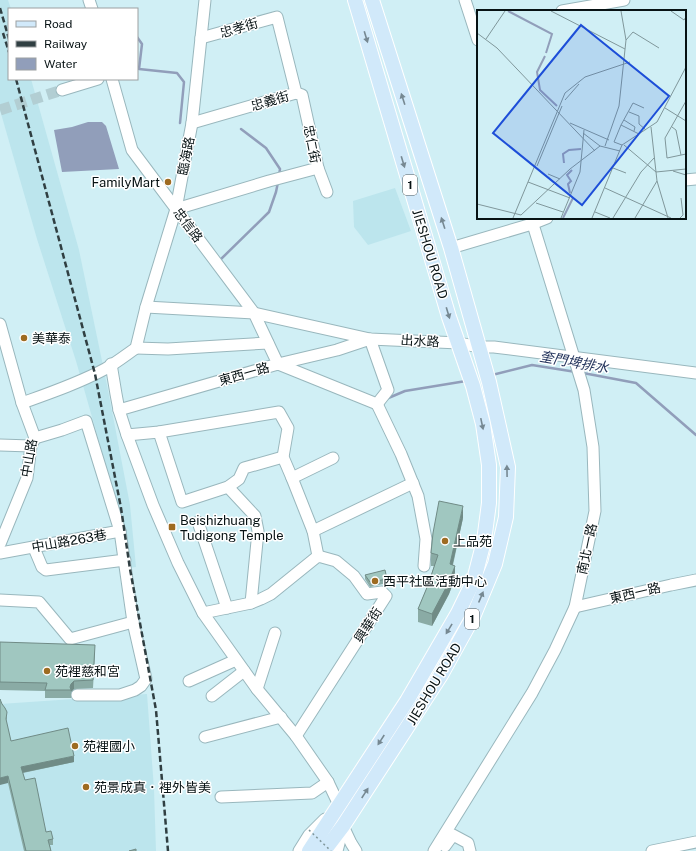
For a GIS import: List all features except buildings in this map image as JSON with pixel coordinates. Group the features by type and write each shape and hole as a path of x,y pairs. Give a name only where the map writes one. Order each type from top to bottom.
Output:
{"main road":[{"name":"JIESHOU ROAD","path":"304,850 339,805 406,701 458,614 474,580 484,541 489,504 489,465 483,424 473,386 449,317 354,0"},
{"name":"JIESHOU ROAD","path":"324,851 343,826 441,675 473,617 495,564 506,517 508,467 489,382 451,248 372,0"}],"street":[{"name":"臨海路","path":"136,348 146,307 176,210 192,123 205,0"},
{"path":"465,0 477,34"},
{"path":"568,10 624,0"},
{"name":"忠孝街","path":"201,38 277,17"},
{"name":"忠義街","path":"192,123 296,93 277,17"},
{"path":"62,90 95,80"},
{"name":"忠信路","path":"112,80 132,150 254,313 278,364"},
{"name":"忠仁街","path":"176,210 269,181 318,168 302,95 296,93"},
{"path":"318,168 327,192"},
{"path":"686,180 696,179"},
{"path":"451,248 542,219"},
{"name":"南北一路","path":"436,849 532,693 555,650 575,607 595,511 593,447 584,390 532,221"},
{"name":"出水路","path":"146,307 254,313 370,339 459,343 479,347 494,347 575,362 696,373"},
{"name":"中山路","path":"0,324 33,442 27,478 0,544"},
{"path":"370,339 388,390 377,404"},
{"name":"東西一路","path":"119,410 278,364 337,350 370,339"},
{"path":"22,403 77,383 107,368 136,348 168,349 268,343"},
{"path":"112,364 119,410 127,435 153,505 178,563 203,612 257,689 296,736 328,782 339,805 343,826 350,843 356,851"},
{"path":"278,364 377,404 401,454 418,496 426,539 424,566"},
{"path":"127,435 159,432 279,412 288,428 282,457 313,531 318,556 271,594 261,599 251,603 203,612"},
{"name":"中山路263巷","path":"0,553 120,532 86,421 33,442"},
{"path":"159,432 182,502 228,487 239,479 244,468 282,457"},
{"path":"0,445 33,442"},
{"path":"292,478 333,458"},
{"path":"313,531 413,483"},
{"path":"228,487 255,516 258,531 251,603"},
{"path":"198,522 227,608"},
{"path":"77,694 120,695 142,686 146,679 133,622 120,532"},
{"path":"34,548 42,567 46,570 125,560"},
{"name":"興華街","path":"296,736 386,596 382,592 366,594 354,576 336,560 318,556"},
{"name":"東西一路","path":"575,607 696,580"},
{"path":"0,600 39,602 70,639 133,622"},
{"path":"257,689 274,633"},
{"path":"189,680 236,660"},
{"path":"212,696 244,671"},
{"path":"205,737 281,717"},
{"path":"221,798 312,793 328,782"},
{"path":"331,851 343,826"},
{"path":"337,851 343,826"},
{"path":"436,849 443,849 453,835 468,843 470,851"},
{"path":"652,851 696,842"}],"path":[{"path":"309,830 331,851"}],"shaded area":[{"path":"0,0 8,0 11,8 8,8 8,80 31,80 79,250 130,505 136,567 128,568 110,480 76,361 37,239 0,110"},
{"path":"395,188 411,231 368,245 354,227 353,201"},
{"name":"苑裡國小","path":"147,694 154,789 156,851 0,851 0,704"}],"water":[{"path":"88,122 102,122 106,126 119,169 62,172 54,130 72,127"}],"waterway":[{"name":"奎門埤排水","path":"138,38 142,44 139,69 177,73 184,82 180,123"},
{"name":"奎門埤排水","path":"241,129 266,148 280,169 279,176"},
{"name":"奎門埤排水","path":"219,261 269,212 278,182"},
{"name":"奎門埤排水","path":"492,375 532,365 576,372"},
{"name":"奎門埤排水","path":"583,373 636,383 696,435"},
{"name":"奎門埤排水","path":"386,399 405,391 466,381"}],"tunnel":[{"path":"0,110 62,90"}],"railway":[{"path":"0,8 8,36"},
{"path":"3,33 8,49"},
{"path":"16,80 95,374 121,508 130,569 156,710 168,851"}],"place":[{"name":"FamilyMart","path":"168,182"},
{"name":"美華泰","path":"24,338"},
{"name":"Beishizhuang Tudigong Temple","path":"172,527"},
{"name":"上品苑","path":"445,541"},
{"name":"西平社區活動中心","path":"375,581"},
{"name":"苑裡慈和宮","path":"47,671"},
{"name":"苑裡國小","path":"75,746"},
{"name":"苑景成真．裡外皆美","path":"86,787"}]}
